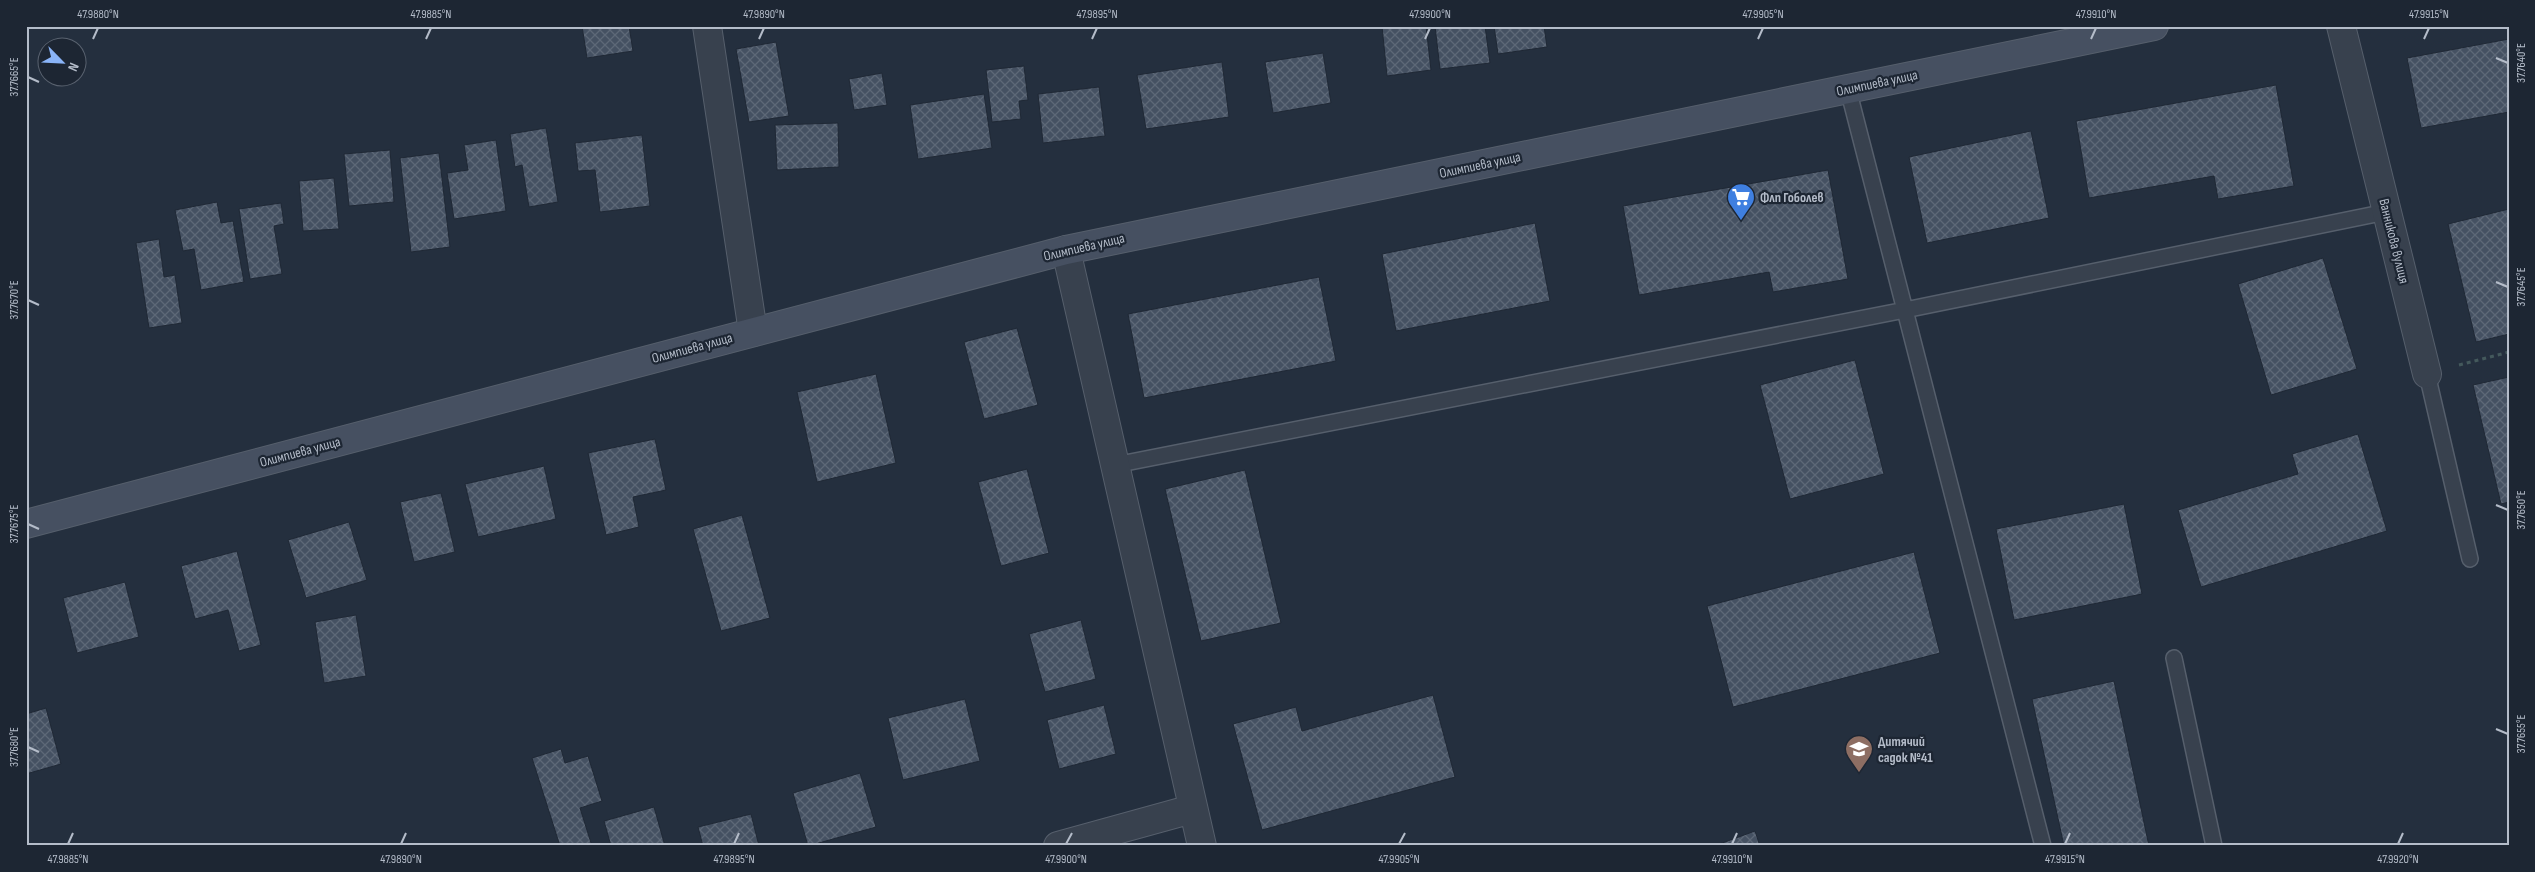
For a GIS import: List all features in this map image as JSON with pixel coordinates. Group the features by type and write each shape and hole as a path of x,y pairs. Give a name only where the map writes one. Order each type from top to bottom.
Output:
{"main road":[{"name":"Олимпиева улица","path":"26,524 1066,250 2154,26"}],"street":[{"path":"707,26 753,332"},
{"name":"Ванникова вулиця","path":"2341,26 2427,374"},
{"path":"1066,250 1192,809 1202,846"},
{"path":"1058,846 1192,809"}],"lane":[{"path":"1848,89 2043,846"},
{"path":"1115,465 1905,310 2386,212"},
{"path":"2427,374 2470,559"},
{"path":"2174,658 2214,846"}],"path":[{"path":"2427,374 2509,352"}],"building":[{"path":"582,26 629,26 633,51 587,58"},
{"path":"1382,26 1426,26 1431,70 1387,76"},
{"path":"1435,26 1485,26 1490,63 1440,69"},
{"path":"1494,26 1544,26 1547,47 1498,54"},
{"path":"2509,39 2509,112 2421,128 2407,58"},
{"path":"776,42 789,116 749,122 736,49"},
{"path":"1323,53 1331,103 1273,113 1265,62"},
{"path":"1222,62 1229,117 1146,129 1137,75"},
{"path":"1024,66 1028,100 1019,101 1021,119 992,122 986,70"},
{"path":"882,73 887,105 854,110 849,79"},
{"path":"2276,85 2294,186 2218,199 2214,176 2089,198 2076,121"},
{"path":"1099,87 1105,136 1043,143 1038,94"},
{"path":"984,94 992,148 918,159 910,105"},
{"path":"838,123 839,167 777,170 775,125"},
{"path":"546,128 558,202 529,207 522,165 515,167 510,134"},
{"path":"2031,131 2049,218 1927,243 1909,157"},
{"path":"642,135 650,206 600,212 595,170 578,171 575,143"},
{"path":"496,140 506,211 454,219 447,173 468,170 464,145"},
{"path":"390,150 394,202 349,206 344,154"},
{"path":"439,153 450,247 411,252 400,158"},
{"path":"1828,170 1848,279 1773,292 1769,272 1639,295 1623,206"},
{"path":"334,178 339,229 303,231 299,181"},
{"path":"217,202 221,223 233,221 244,282 201,290 194,249 183,251 175,210"},
{"path":"281,203 284,224 274,226 282,274 250,279 239,209"},
{"path":"2509,209 2509,334 2476,342 2448,224"},
{"path":"1535,223 1550,301 1396,331 1382,254"},
{"path":"159,239 164,277 175,275 182,323 149,328 136,243"},
{"path":"2323,258 2357,369 2271,395 2238,284"},
{"path":"1319,277 1336,361 1144,398 1128,314"},
{"path":"1017,328 1038,405 984,419 964,342"},
{"path":"1855,360 1884,474 1790,499 1760,385"},
{"path":"876,374 896,463 817,482 797,392"},
{"path":"2509,377 2509,502 2501,504 2473,385"},
{"path":"2358,434 2387,531 2201,587 2178,510 2298,474 2292,454"},
{"path":"655,439 666,490 633,497 639,527 606,535 588,453"},
{"path":"544,466 556,519 478,537 465,484"},
{"path":"1027,469 1049,553 1001,566 978,482"},
{"path":"1245,470 1281,623 1201,641 1165,489"},
{"path":"441,493 455,552 414,562 400,502"},
{"path":"2124,504 2142,594 2014,620 1996,529"},
{"path":"742,515 770,618 721,631 693,529"},
{"path":"349,522 367,580 306,598 288,540"},
{"path":"237,551 261,645 239,651 228,610 195,619 181,566"},
{"path":"1914,552 1940,653 1733,707 1707,606"},
{"path":"125,582 139,637 77,653 63,598"},
{"path":"356,615 366,676 324,683 315,622"},
{"path":"1081,620 1096,679 1045,692 1029,634"},
{"path":"2114,681 2149,846 2064,846 2032,699"},
{"path":"1433,695 1455,777 1262,830 1233,724 1296,707 1302,731"},
{"path":"965,699 980,761 903,780 888,718"},
{"path":"1104,705 1116,754 1059,769 1047,720"},
{"path":"46,708 61,764 26,774 26,714"},
{"path":"561,749 565,763 588,756 602,801 580,808 592,846 560,846 532,758"},
{"path":"860,773 876,827 808,846 793,793"},
{"path":"654,807 665,846 611,846 604,821"},
{"path":"751,814 759,846 703,846 698,827"},
{"path":"1755,831 1760,846 1714,846"}],"place":[{"name":"Флп Гоболев","path":"1741,221"},
{"name":"Дитячий садок №41","path":"1859,773"}]}
